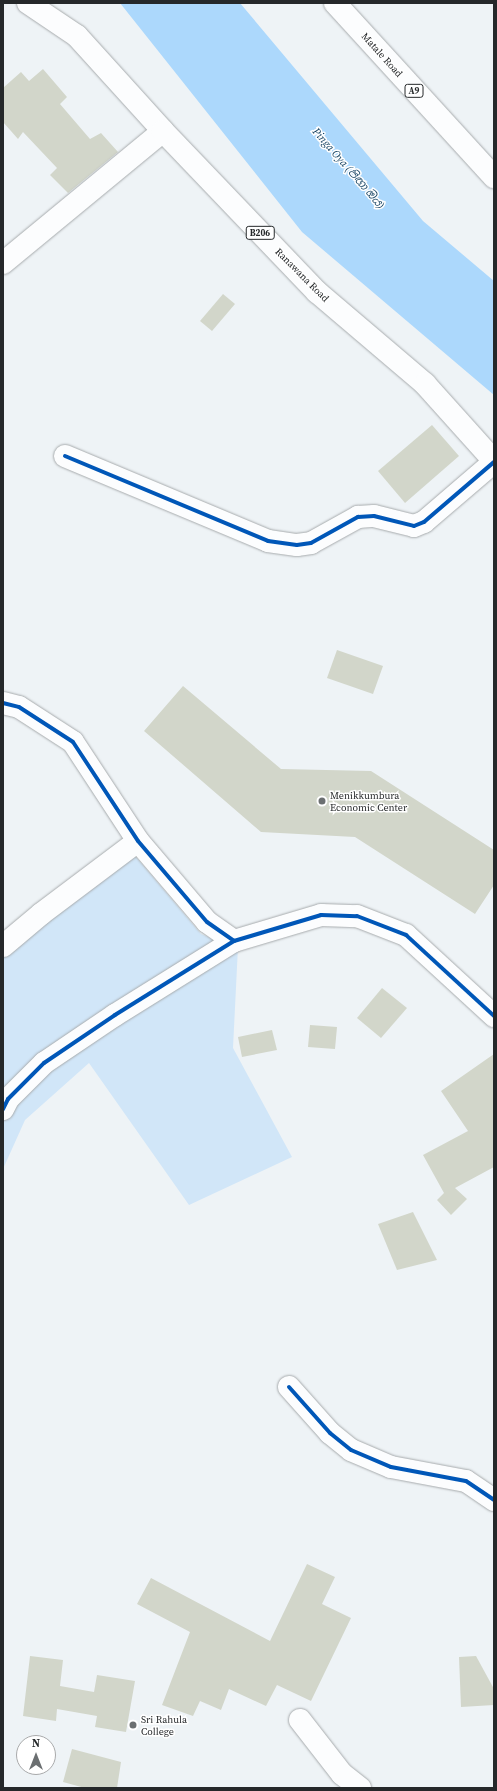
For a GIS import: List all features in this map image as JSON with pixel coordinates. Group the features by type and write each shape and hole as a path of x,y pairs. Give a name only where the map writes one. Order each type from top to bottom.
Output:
{"main road":[{"name":"Ranawana Road","path":"28,3 77,36 163,131 317,292 425,384 494,462"},
{"name":"Matale Road","path":"335,3 494,177"},
{"path":"3,263 163,131"},
{"path":"65,456 268,541 297,545 311,543 358,517 374,516 414,526 424,522 494,462"},
{"path":"3,703 19,707 73,742 138,841 207,922 234,941"},
{"path":"3,946 41,914 138,841"},
{"path":"3,1109 8,1099 44,1062 115,1014 234,941 321,915 357,916 406,935 494,1016"},
{"path":"289,1387 330,1433 351,1450 391,1467 466,1481 494,1500"},
{"path":"300,1720 342,1774 360,1788"}],"shaded area":[{"path":"131,851 201,934 230,946 238,947 233,1048 292,1157 189,1205 89,1063 25,1120 3,1169 3,947"}],"water":[{"name":"Pinga Oya (පිඟා ඔය)","path":"120,3 240,3 423,221 494,281 494,395 302,232"}],"building":[{"path":"43,69 67,97 60,104 90,139 101,133 118,152 68,193 50,175 57,168 23,132 18,139 3,122 3,88 21,72 29,81"},
{"path":"223,294 235,304 212,331 200,321"},
{"path":"432,425 459,456 405,503 378,471"},
{"path":"337,650 383,666 373,694 327,678"},
{"name":"Menikkumbura Economic Center","path":"183,686 281,769 371,771 494,850 494,885 475,914 355,837 261,832 144,731"},
{"path":"382,988 407,1008 381,1038 357,1018"},
{"path":"310,1025 337,1027 335,1049 308,1047"},
{"path":"272,1030 277,1050 242,1057 238,1037"},
{"path":"494,1054 494,1167 455,1188 467,1199 451,1215 437,1200 444,1193 423,1155 468,1131 441,1091"},
{"path":"413,1212 437,1260 397,1270 378,1224"},
{"path":"307,1564 335,1577 322,1604 351,1618 311,1701 277,1685 266,1706 229,1689 221,1710 200,1701 193,1716 162,1705 190,1632 137,1604 151,1578 270,1641"},
{"path":"30,1656 63,1660 60,1686 94,1692 97,1675 135,1681 126,1732 95,1727 97,1716 57,1709 56,1721 23,1716"},
{"path":"476,1656 494,1689 494,1705 461,1707 459,1657"},
{"path":"72,1749 121,1762 117,1788 85,1788 63,1782"}],"cycle path":[{"path":"65,456 268,541 297,545 311,543 358,517 374,516 414,526 424,522 494,462"},
{"path":"3,703 19,707 73,742 138,841 207,922 234,941 321,915 357,916 406,935 494,1016"},
{"path":"3,1109 8,1099 44,1063 115,1015 234,941"},
{"path":"289,1387 330,1433 351,1450 391,1467 466,1481 494,1500"}],"place":[{"name":"Menikkumbura Economic Center","path":"322,801"},
{"name":"Sri Rahula College","path":"133,1725"}]}
